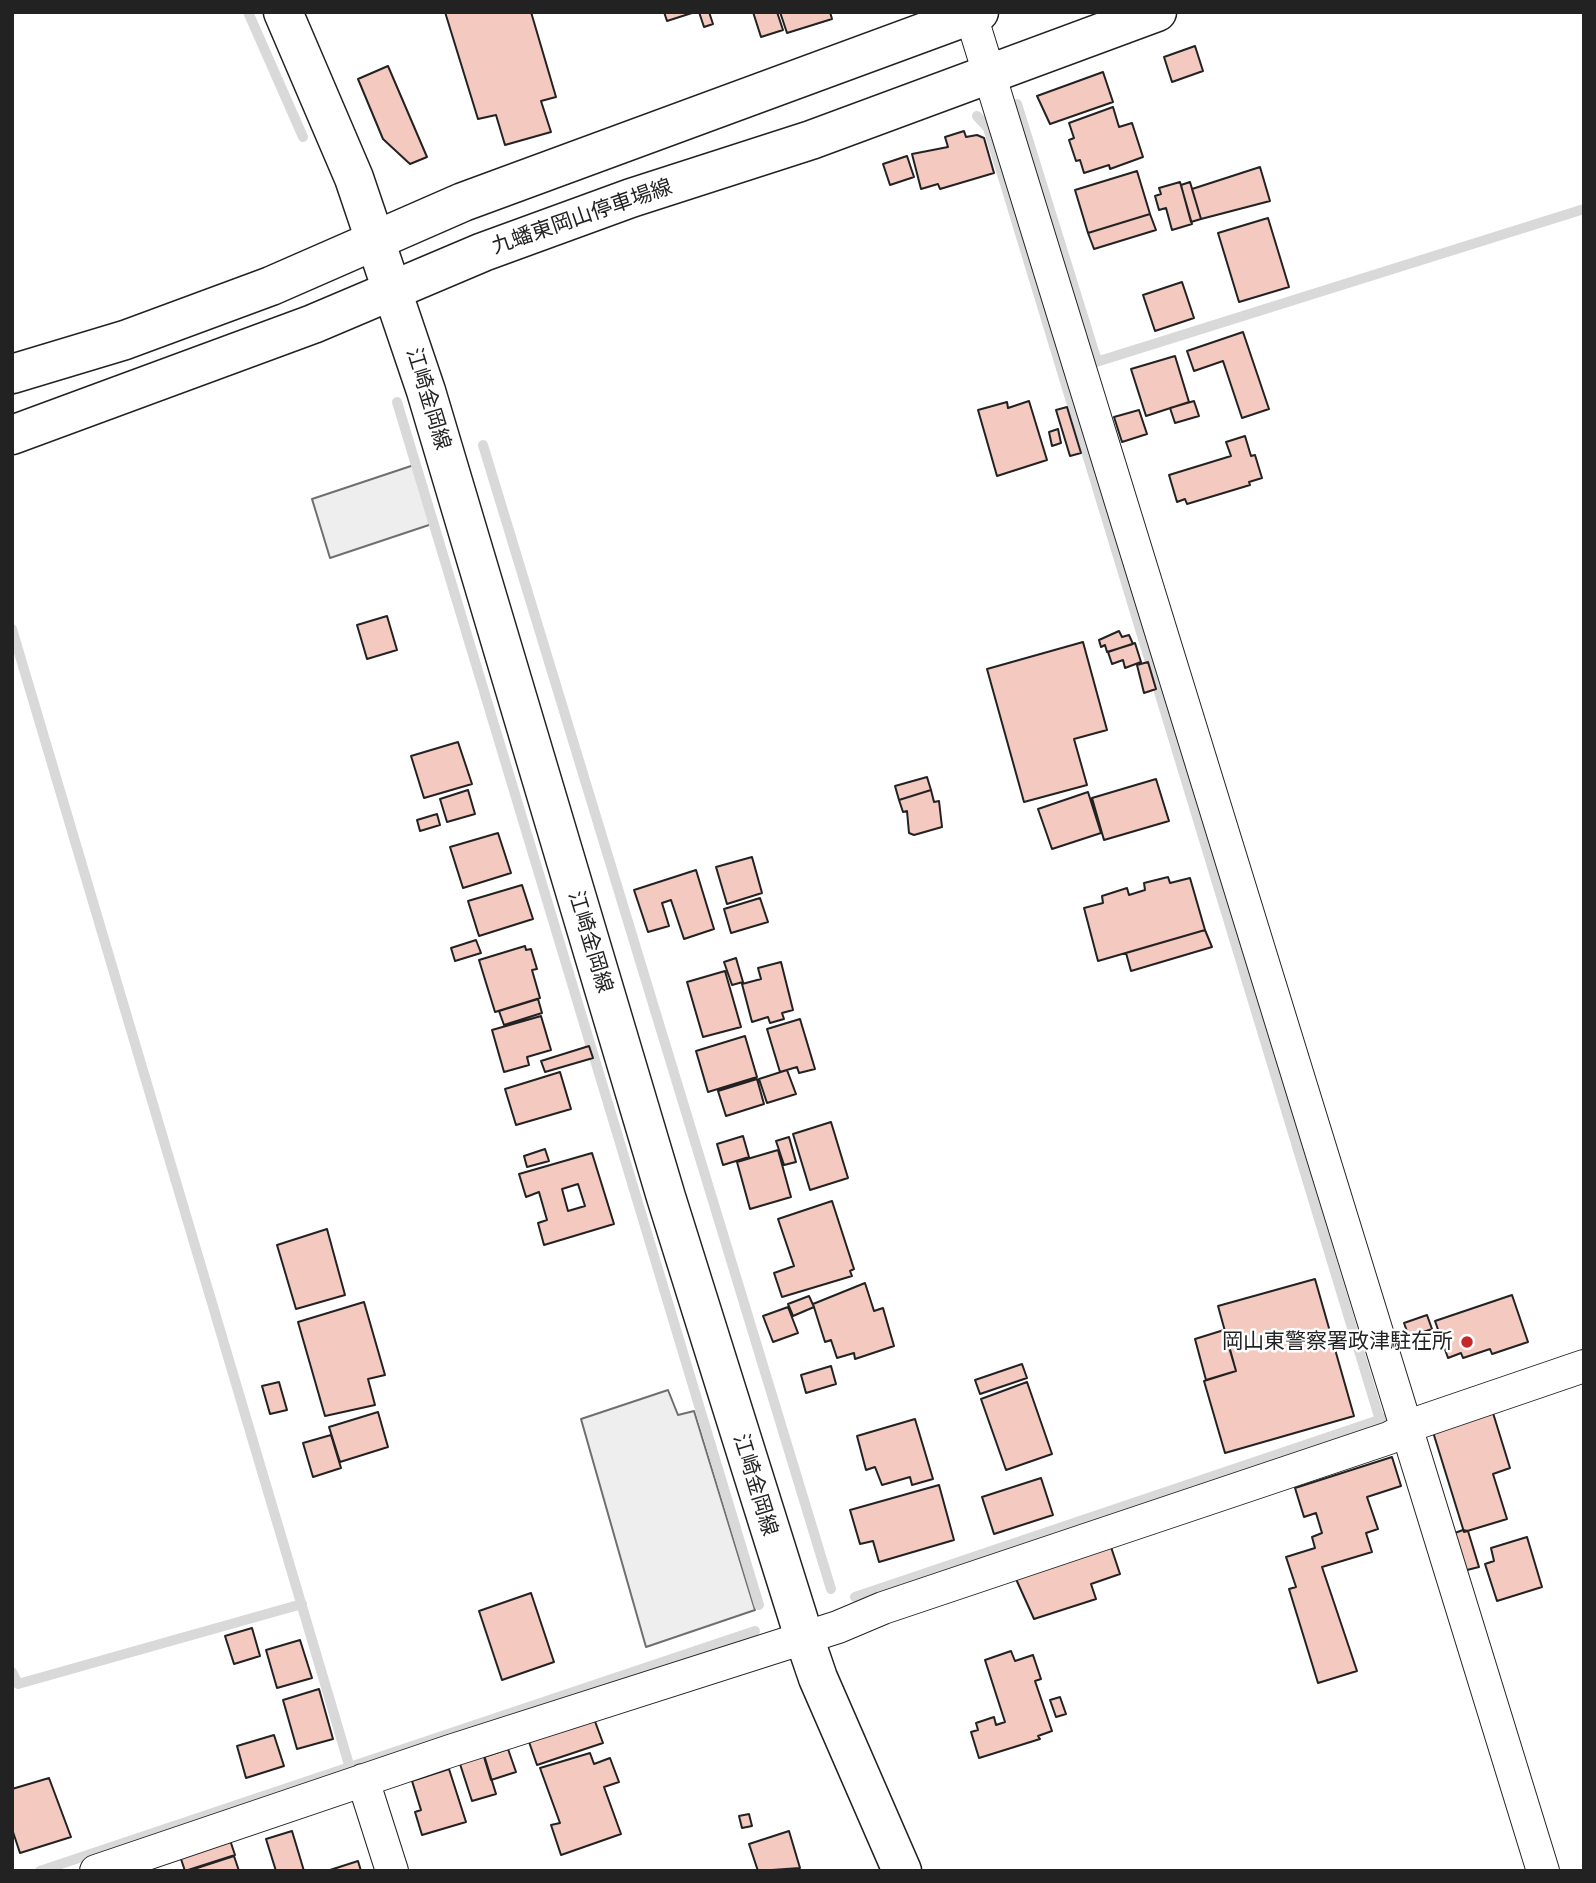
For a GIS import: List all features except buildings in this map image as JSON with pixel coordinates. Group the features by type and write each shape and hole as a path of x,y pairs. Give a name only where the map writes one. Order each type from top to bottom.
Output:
{"main road":[{"name":"江崎金岡線","path":"283,12 354,178 426,391 666,1198 804,1637 823,1690 902,1871"},
{"name":"九蟠東岡山停車場線","path":"12,435 313,324 483,252 631,198 811,140 1157,12"},
{"path":"12,374 125,340 271,286 463,202 973,13"}],"street":[{"path":"973,13 1405,1429 1455,1579 1543,1871"},
{"path":"96,1871 363,1780 804,1637 1389,1438 1405,1429 1584,1366"},
{"path":"363,1780 392,1871"}],"shaded area":[{"path":"414,465 432,524 330,558 312,499"},
{"path":"668,1390 678,1415 694,1411 755,1610 646,1647 581,1419"}],"waterway":[{"path":"248,12 303,137"},
{"path":"1017,104 1097,361"},
{"path":"977,116 988,128 1380,1420"},
{"path":"1093,363 1584,209"},
{"path":"397,402 759,1605"},
{"path":"483,445 831,1589"},
{"path":"12,629 350,1768"},
{"path":"855,1597 1385,1418"},
{"path":"12,1672 18,1684 302,1604"},
{"path":"40,1871 755,1631"}],"place":[{"name":"岡山東警察署政津駐在所","path":"1467,1342"}]}
